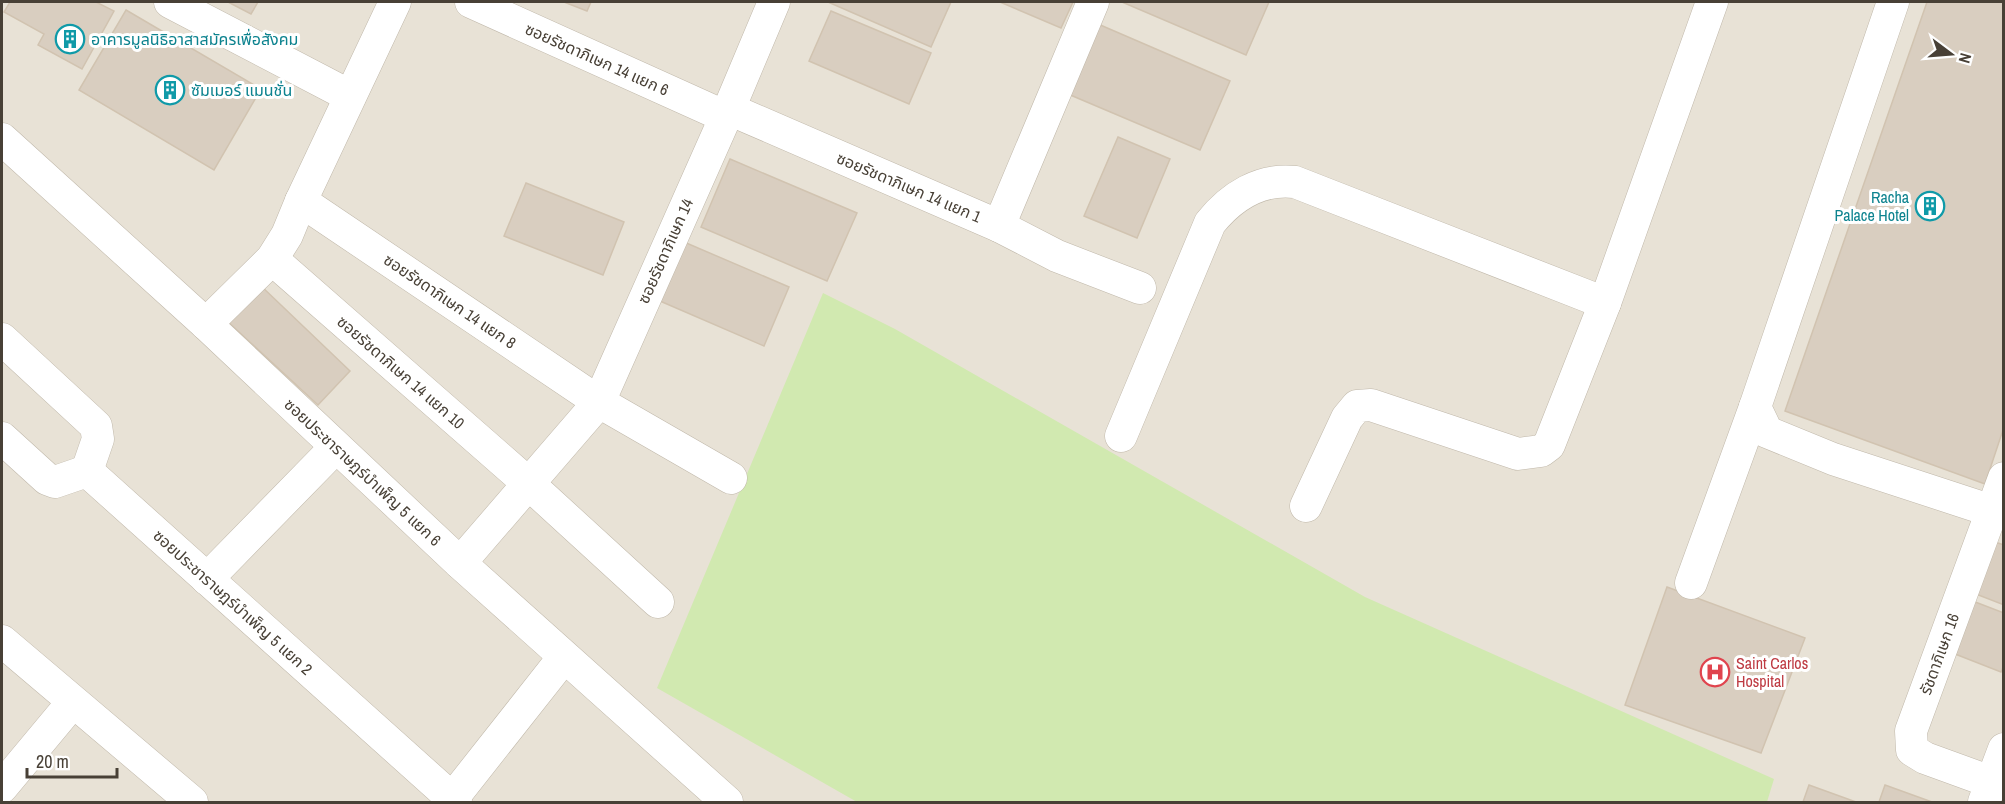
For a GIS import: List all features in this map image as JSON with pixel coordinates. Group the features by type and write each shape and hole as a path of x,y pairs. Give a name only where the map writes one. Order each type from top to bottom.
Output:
{"street":[{"path":"170,2 350,96"},
{"path":"207,324 272,259 287,235 395,2"},
{"name":"ซอยรัชดาภิเษก 14 แยก 6","path":"471,2 726,113"},
{"name":"ซอยรัชดาภิเษก 14","path":"460,563 599,402 774,2"},
{"name":"ซอยรัชดาภิเษก 14 แยก 1","path":"726,113 999,226 1093,2"},
{"path":"1306,506 1347,418 1357,406 1371,405 1518,454 1541,451 1549,445 1605,303 1712,2"},
{"path":"1691,583 1755,407 1893,2"},
{"name":"ซอยประชาราษฎร์บำเพ็ญ 5 แยก 6","path":"2,139 207,324 460,563 727,802"},
{"path":"1121,436 1210,224 1222,207 1241,193 1280,180 1295,182 1605,303"},
{"name":"ซอยรัชดาภิเษก 14 แยก 8","path":"301,201 599,402 731,478"},
{"path":"999,226 1057,256 1140,288"},
{"name":"ซอยรัชดาภิเษก 14 แยก 10","path":"272,259 529,484 658,602"},
{"path":"2,339 96,426 98,439 87,471 55,482 47,479 2,438"},
{"path":"1755,407 1767,432 1833,459 1992,511"},
{"path":"207,579 336,447"},
{"name":"ซอยประชาราษฎร์บำเพ็ญ 5 แยก 2","path":"87,471 454,801"},
{"name":"รัชดาภิเษก 16","path":"1987,792 1912,750 1911,731 2004,478"},
{"path":"2,641 72,703 192,802"},
{"path":"454,801 564,657"},
{"path":"2,787 72,703"},
{"path":"1987,792 2004,748"}],"shaded area":[{"path":"2,2 2003,2 2003,802 2,802"}],"green space":[{"path":"823,293 895,329 1365,597 1774,779 1767,802 857,802 657,688"}],"building":[{"name":"อาคารมูลนิธิอาสาสมัครเพื่อสังคม","path":"10,2 96,2 114,11 82,69 38,45 44,34 4,12"},
{"path":"228,2 258,2 251,14"},
{"path":"564,2 591,2 587,11"},
{"path":"828,2 951,2 931,47"},
{"path":"1000,2 1073,2 1061,28"},
{"path":"1122,2 1269,2 1246,55"},
{"name":"Racha Palace Hotel","path":"1927,2 2004,2 2004,427 1985,484 1785,411"},
{"name":"ซัมเมอร์ แมนชั่น","path":"126,10 261,89 214,170 79,90"},
{"path":"831,11 931,53 909,104 809,61"},
{"path":"1098,24 1230,81 1200,150 1068,94"},
{"path":"1118,137 1170,159 1137,238 1084,216"},
{"path":"730,159 857,213 827,281 701,227"},
{"path":"526,183 624,222 603,275 504,236"},
{"path":"684,242 789,287 764,346 660,301"},
{"path":"259,284 350,371 318,405 226,320"},
{"path":"1995,542 2004,545 2004,605 1976,594"},
{"name":"Saint Carlos Hospital","path":"1667,587 1805,638 1761,753 1625,705"},
{"path":"1970,600 2004,613 2004,665 2001,672 1950,652"},
{"path":"1809,785 1856,802 1803,802"},
{"path":"1885,785 1932,802 1879,802"}],"place":[{"name":"อาคารมูลนิธิอาสาสมัครเพื่อสังคม","path":"70,39"},
{"name":"ซัมเมอร์ แมนชั่น","path":"170,90"},
{"name":"Racha Palace Hotel","path":"1930,206"},
{"name":"Saint Carlos Hospital","path":"1715,672"}]}
